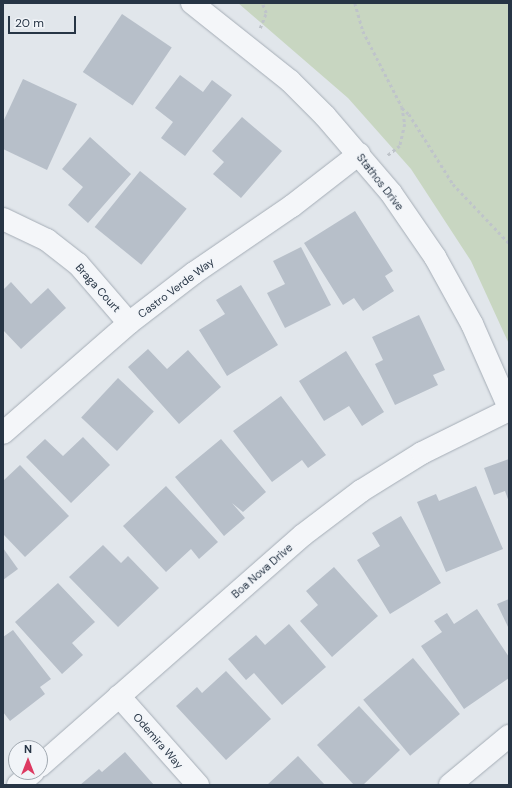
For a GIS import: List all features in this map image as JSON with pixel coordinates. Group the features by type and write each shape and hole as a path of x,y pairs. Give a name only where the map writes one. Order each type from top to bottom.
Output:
{"street":[{"name":"Stathos Drive","path":"192,3 295,86 365,161 435,257 472,324 509,409"},
{"name":"Castro Verde Way","path":"3,433 128,323 194,273 292,206 365,161"},
{"name":"Braga Court","path":"3,219 47,240 78,264 128,323"},
{"name":"Boa Nova Drive","path":"48,759 303,535 361,491 422,452 509,409"},
{"name":"Odemira Way","path":"119,696 198,785"},
{"path":"450,785 509,736"}],"path":[{"path":"246,45 264,22 266,13 262,3"},
{"path":"354,3 363,31 402,107 405,124 400,146 365,161"},
{"path":"402,107 409,114 453,184 509,243"}],"green space":[{"path":"238,3 509,3 509,344 471,261 411,169 348,98"}],"building":[{"path":"122,14 172,48 133,106 83,72"},
{"path":"180,75 203,92 212,80 232,95 185,156 161,138 173,122 155,108"},
{"path":"23,79 77,104 47,170 3,149 3,122"},
{"path":"242,117 282,151 241,198 213,174 224,162 212,151"},
{"path":"90,137 131,174 88,223 68,205 83,187 62,169"},
{"path":"140,171 187,209 141,265 95,227"},
{"path":"355,211 393,271 385,276 394,291 363,311 354,298 343,305 304,243"},
{"path":"301,247 331,305 285,328 267,293 285,284 273,261"},
{"path":"11,282 31,304 48,288 66,308 21,349 3,330 3,290"},
{"path":"241,285 278,345 227,376 199,330 225,314 216,300"},
{"path":"419,315 445,370 433,375 438,385 395,405 375,364 383,360 372,337"},
{"path":"148,349 167,369 188,350 221,387 179,424 128,367"},
{"path":"346,351 384,412 362,426 349,406 324,421 299,381"},
{"path":"118,378 154,411 117,451 81,417"},
{"path":"281,396 326,455 308,468 302,460 272,482 233,431"},
{"path":"83,437 110,465 71,503 26,457 45,439 63,456"},
{"path":"221,439 266,492 243,512 232,503 245,518 224,536 175,477"},
{"path":"509,459 509,502 505,491 494,495 484,468"},
{"path":"20,465 69,516 25,557 3,534 3,481"},
{"path":"166,486 218,542 199,559 191,549 166,572 123,526"},
{"path":"476,486 503,549 446,572 417,502 436,494 439,501"},
{"path":"401,516 441,583 390,614 357,560 380,546 372,533"},
{"path":"103,545 121,563 128,556 159,588 118,627 69,577"},
{"path":"3,548 18,569 3,580"},
{"path":"334,567 378,616 332,657 300,621 318,605 306,591"},
{"path":"58,583 95,622 72,643 83,655 62,674 15,622"},
{"path":"509,599 509,629 497,604"},
{"path":"477,609 509,657 509,678 464,709 421,646 442,632 434,621 447,613 454,624"},
{"path":"289,624 326,667 282,705 254,673 246,680 228,659 256,635 265,645"},
{"path":"13,630 51,679 40,687 45,694 10,721 3,712 3,637"},
{"path":"413,658 460,714 410,756 363,700"},
{"path":"226,671 271,719 226,760 176,706 197,687 202,693"},
{"path":"359,706 400,750 363,785 354,785 317,745"},
{"path":"125,752 154,785 80,785 99,769 102,772"},
{"path":"298,756 325,785 267,785"}]}
